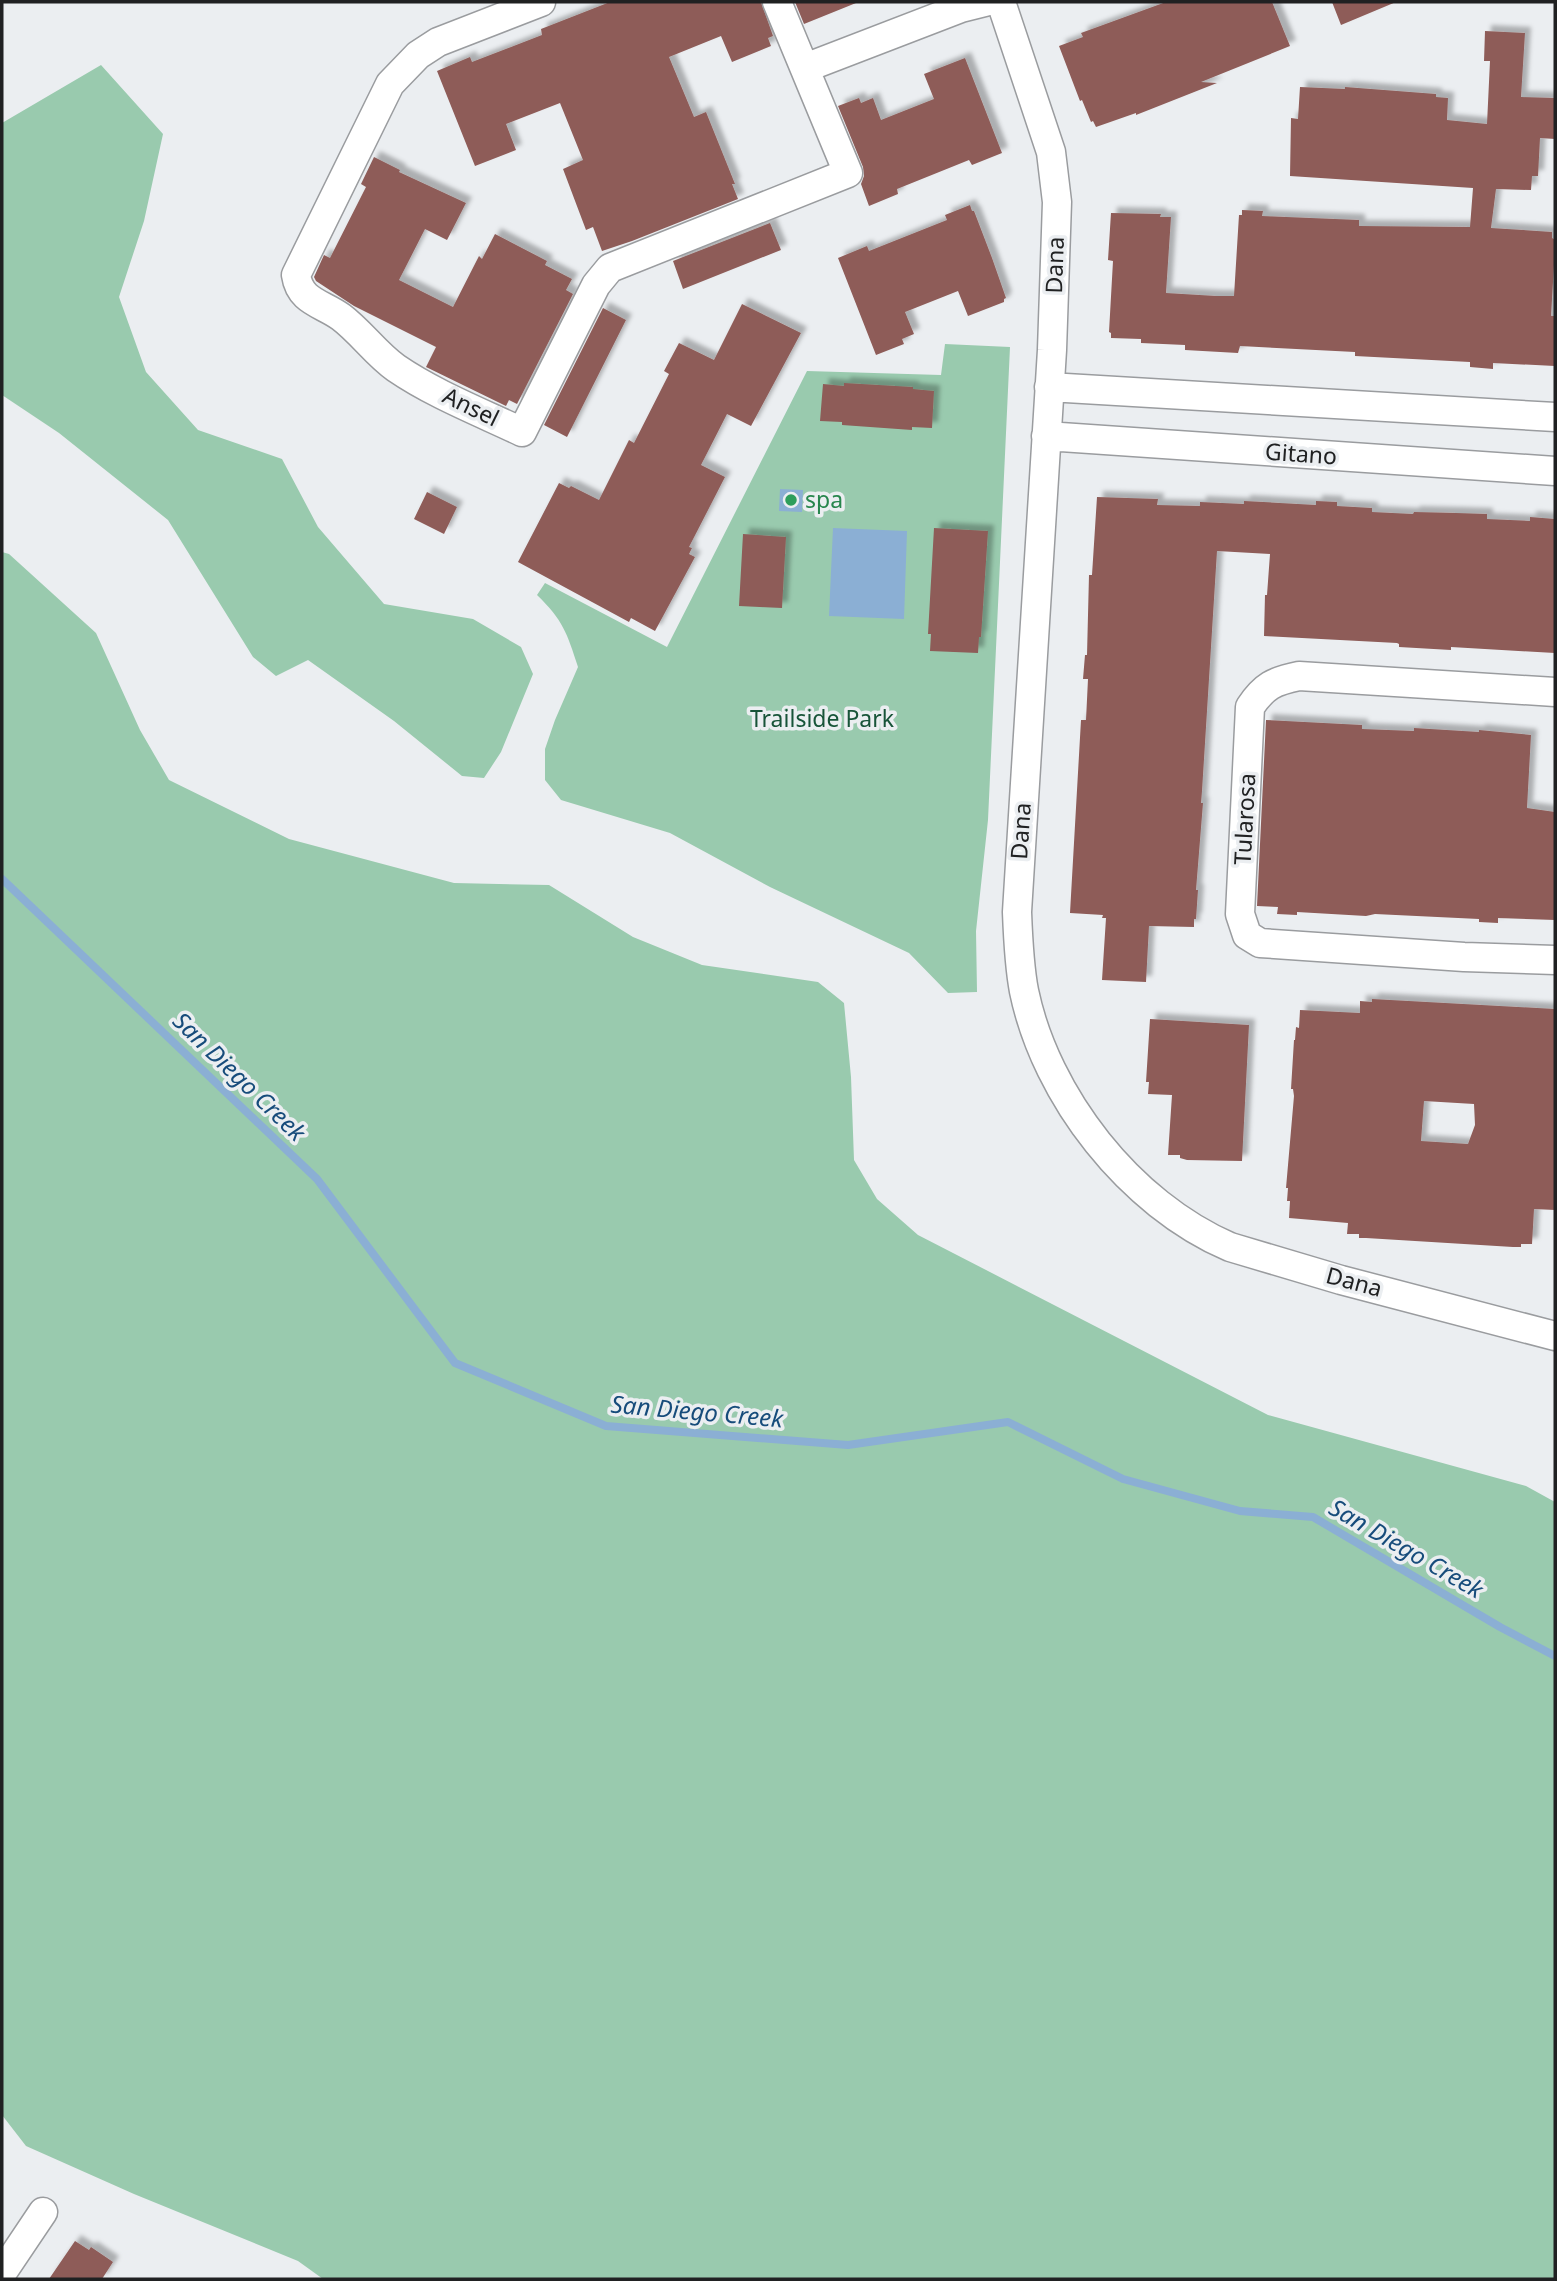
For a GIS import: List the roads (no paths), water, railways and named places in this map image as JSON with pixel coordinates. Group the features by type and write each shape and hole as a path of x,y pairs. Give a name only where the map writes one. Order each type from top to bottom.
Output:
{"street":[{"name":"Ansel","path":"541,2 438,42 418,55 390,84 296,275 298,287 305,296 348,322 393,366 417,382 522,432 596,285 610,268 848,173 777,2"},
{"path":"805,68 961,8 985,2"},
{"name":"Dana","path":"1001,2 1051,152 1057,202 1049,387 1017,912 1019,960 1024,989 1051,1070 1091,1135 1126,1176 1145,1194 1212,1240 1341,1280 1555,1336"},
{"path":"1049,387 1555,417"},
{"name":"Gitano","path":"1046,436 1555,471"},
{"name":"Tularosa","path":"1555,692 1299,676 1279,680 1261,691 1250,707 1240,914 1247,935 1260,943 1464,957 1555,960"},
{"path":"2,2273 43,2212"}],"water":[{"name":"spa","path":"780,489 803,490 802,512 779,511"},
{"path":"833,528 907,531 904,619 829,616"}],"waterway":[{"name":"San Diego Creek","path":"2,879 317,1179 455,1363 606,1426 848,1445 1008,1422 1123,1479 1240,1511 1313,1517 1500,1627 1555,1656"}],"place":[{"name":"spa","path":"791,500"}],"park label":[{"name":"Trailside Park","path":"822,719"}]}
